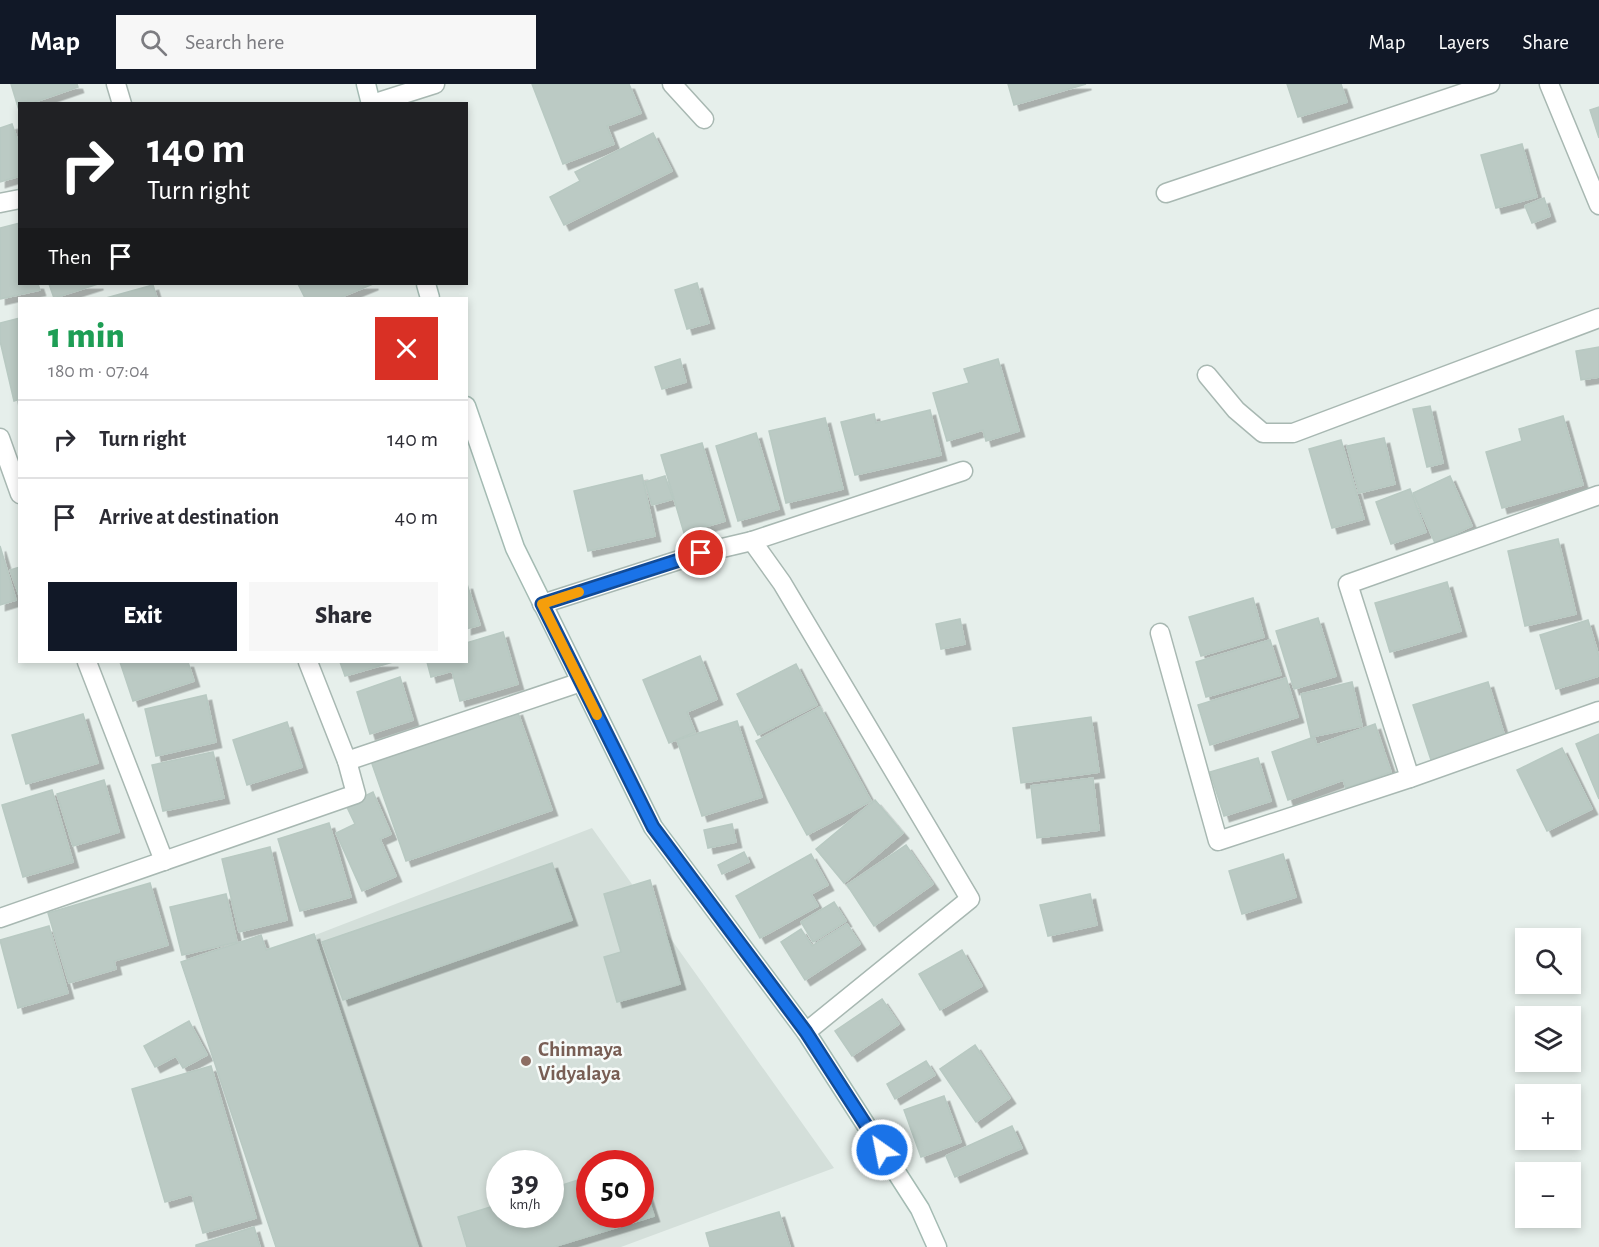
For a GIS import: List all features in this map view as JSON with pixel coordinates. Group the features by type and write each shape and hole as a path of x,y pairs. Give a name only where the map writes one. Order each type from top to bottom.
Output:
{"street":[{"path":"116,84 121,102"},
{"path":"366,84 370,102"},
{"path":"377,102 435,84"},
{"path":"672,84 704,118"},
{"path":"1166,193 1490,84"},
{"path":"1549,84 1599,205"},
{"path":"0,203 18,198"},
{"path":"1208,375 1236,410 1263,433 1293,433 1599,318"},
{"path":"468,412 514,548 653,827 806,1032 920,1209 937,1247"},
{"path":"0,438 18,489"},
{"path":"542,604 701,553 752,541 963,471"},
{"path":"1410,778 1348,584 1599,495"},
{"path":"752,541 782,583 970,899 806,1032"},
{"path":"1160,633 1218,841 1410,778 1599,711"},
{"path":"87,663 164,861"},
{"path":"0,918 356,794 347,760 308,663"},
{"path":"347,760 581,682"}],"shaded area":[{"name":"Chinmaya Vidyalaya","path":"592,828 834,1168 621,1247 363,1247 256,958"}],"building":[{"path":"11,84 77,84 78,87 35,102 18,102 18,107"},
{"path":"532,84 629,84 641,113 607,126 614,144 563,164"},
{"path":"1008,84 1086,84 1014,105"},
{"path":"1287,84 1341,84 1347,102 1298,117"},
{"path":"1599,107 1599,138 1590,110"},
{"path":"12,124 18,141 18,177 0,182 0,128"},
{"path":"653,133 672,171 564,225 550,197 580,181 575,172"},
{"path":"1522,144 1537,197 1496,208 1481,155"},
{"path":"1544,198 1550,216 1532,223 1525,206"},
{"path":"18,224 18,285 38,285 40,290 0,299 0,228"},
{"path":"697,283 709,323 687,329 675,290"},
{"path":"49,285 95,285 57,297 54,297"},
{"path":"153,285 157,297 110,297"},
{"path":"298,285 371,285 341,297 304,297"},
{"path":"18,318 18,400 14,401 0,341 0,323"},
{"path":"1599,347 1599,377 1581,380 1576,351"},
{"path":"680,359 686,382 662,389 655,367"},
{"path":"998,359 1019,431 986,441 983,430 947,441 933,393 969,383 964,369"},
{"path":"1430,406 1443,463 1427,467 1413,409"},
{"path":"930,410 941,455 855,475 841,422 874,414 876,423"},
{"path":"1563,416 1583,485 1502,508 1486,452 1522,441 1519,429"},
{"path":"825,418 843,489 786,503 769,431"},
{"path":"756,433 779,509 738,521 716,446"},
{"path":"1384,438 1395,484 1359,493 1347,446"},
{"path":"1341,440 1364,519 1332,528 1309,449"},
{"path":"702,443 725,521 684,533 661,455"},
{"path":"642,475 655,536 588,551 574,491"},
{"path":"665,476 673,499 652,505 645,482"},
{"path":"1450,476 1472,526 1435,543 1413,493"},
{"path":"1410,489 1426,532 1391,544 1376,502"},
{"path":"1558,539 1576,614 1525,626 1508,551"},
{"path":"0,546 16,600 0,605"},
{"path":"18,568 18,592 10,570"},
{"path":"1447,582 1461,631 1390,652 1375,603"},
{"path":"468,587 480,625 468,628"},
{"path":"1253,598 1264,637 1201,656 1189,617"},
{"path":"1318,618 1336,676 1294,689 1276,631"},
{"path":"960,619 965,644 941,649 936,624"},
{"path":"1588,620 1599,657 1599,676 1556,689 1540,635"},
{"path":"503,632 518,684 460,701 452,671 431,677 427,663 468,663 468,642"},
{"path":"1270,640 1281,675 1206,697 1196,662"},
{"path":"700,656 717,699 687,712 695,732 669,743 643,680"},
{"path":"120,663 188,663 194,681 133,701"},
{"path":"340,663 390,663 345,676"},
{"path":"796,664 817,705 758,735 737,694"},
{"path":"400,677 413,720 370,734 357,692"},
{"path":"1286,678 1298,717 1210,745 1198,705"},
{"path":"1352,682 1362,726 1311,737 1301,694"},
{"path":"1488,682 1505,737 1431,760 1413,705"},
{"path":"206,695 216,742 156,756 145,709"},
{"path":"820,707 871,801 807,835 756,741"},
{"path":"517,710 552,810 406,861 371,761"},
{"path":"83,714 98,763 26,784 12,735"},
{"path":"1091,717 1099,772 1021,783 1013,728"},
{"path":"737,721 762,797 702,816 677,740"},
{"path":"287,722 302,767 247,785 233,740"},
{"path":"1375,724 1391,772 1346,788 1343,780 1288,800 1272,752 1314,737 1317,745"},
{"path":"1599,734 1599,799 1576,744"},
{"path":"1562,748 1592,809 1547,831 1517,770"},
{"path":"213,752 224,798 163,811 152,765"},
{"path":"1258,758 1271,801 1224,816 1210,772"},
{"path":"1093,778 1099,830 1037,838 1031,786"},
{"path":"104,780 119,832 73,846 57,794"},
{"path":"52,790 73,862 23,877 2,805"},
{"path":"373,792 391,834 380,839 396,876 362,891 336,833 355,824 346,805"},
{"path":"875,800 903,833 844,883 816,849"},
{"path":"329,823 351,897 300,911 278,839"},
{"path":"732,824 736,842 708,848 704,830"},
{"path":"906,845 933,884 874,926 847,885"},
{"path":"270,847 287,920 239,932 222,859"},
{"path":"744,852 749,862 722,874 718,865"},
{"path":"811,854 828,885 811,894 818,906 760,938 736,896"},
{"path":"1283,854 1296,897 1242,914 1229,871"},
{"path":"552,863 572,920 343,1000 322,942"},
{"path":"650,880 680,984 617,1002 604,957 621,952 604,894"},
{"path":"150,883 168,945 114,961 116,969 69,983 48,913"},
{"path":"226,894 237,942 182,955 170,907"},
{"path":"1090,894 1097,925 1048,936 1040,905"},
{"path":"834,902 846,921 813,942 801,922"},
{"path":"847,924 860,944 805,980 781,942 801,929 812,946"},
{"path":"49,926 68,993 18,1008 0,940"},
{"path":"314,934 418,1247 276,1247 181,962 261,935 266,950"},
{"path":"962,950 982,986 940,1010 919,974"},
{"path":"882,999 899,1024 852,1056 835,1031"},
{"path":"189,1021 207,1055 183,1068 176,1056 155,1067 144,1046"},
{"path":"975,1045 1010,1098 976,1122 940,1069"},
{"path":"926,1061 935,1075 895,1099 887,1084"},
{"path":"211,1066 256,1218 203,1233 192,1194 165,1202 132,1089"},
{"path":"944,1096 961,1142 921,1157 904,1110"},
{"path":"1012,1126 1022,1148 955,1177 946,1156"},
{"path":"576,1181 576,1228 615,1228 553,1247 467,1247 458,1217 486,1208 486,1228 564,1228 564,1184"},
{"path":"779,1212 790,1247 710,1247 706,1233"},
{"path":"254,1227 260,1247 196,1247 196,1245"}],"slow traffic":[{"path":"579,592 542,604 597,715"}],"place":[{"name":"Chinmaya Vidyalaya","path":"526,1061"}],"route":[{"path":"701,553 542,604 653,827 806,1032 882,1150"}]}
